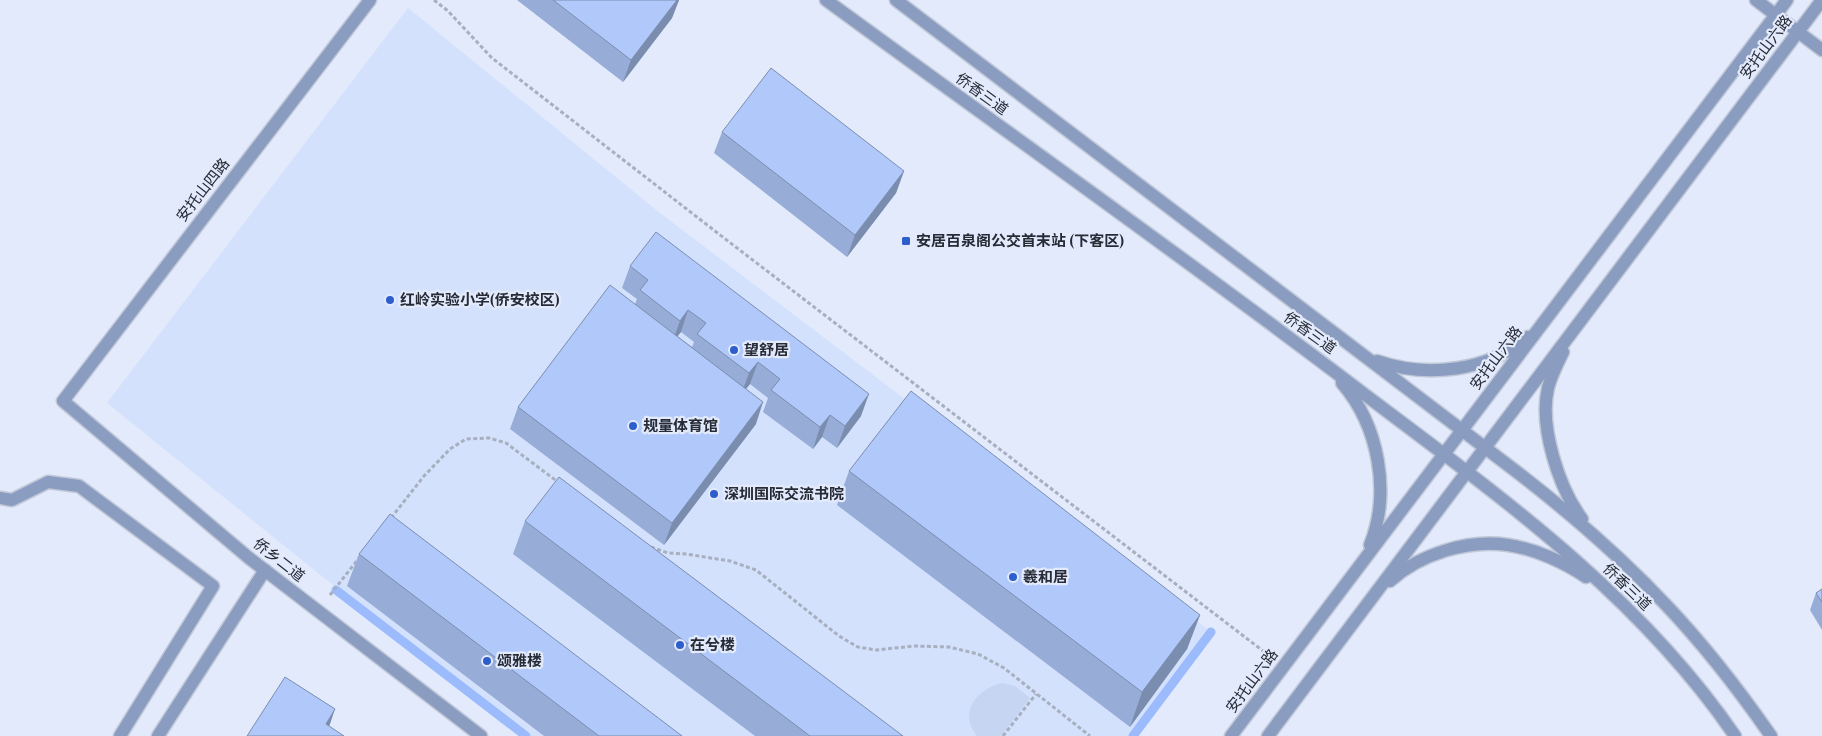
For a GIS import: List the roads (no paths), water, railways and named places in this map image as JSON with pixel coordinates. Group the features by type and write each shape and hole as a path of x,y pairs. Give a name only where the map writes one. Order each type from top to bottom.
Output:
{"street":[{"name":"安托山四路","path":"63,401 370,0"},
{"name":"侨香三道","path":"826,0 1320,360 1554,540 1616,598 1684,670 1735,736"},
{"name":"侨香三道","path":"896,0 1462,430 1582,524 1667,606 1710,654 1771,736"},
{"path":"1756,0 1822,50"},
{"name":"安托山六路","path":"1231,736 1787,0"},
{"name":"安托山六路","path":"1268,736 1822,0"},
{"path":"1579,322 1562,353 1548,388 1546,405 1547,423 1554,459 1568,495 1576,511 1601,542"},
{"path":"1359,352 1376,361 1394,367 1415,370 1453,368 1489,359 1508,351 1541,326"},
{"path":"1320,360 1348,390 1359,406 1367,424 1378,460 1380,478 1376,530 1362,563"},
{"name":"侨乡二道","path":"63,401 266,570 481,736"},
{"path":"0,498 12,500 48,482 79,486 213,586 120,736"},
{"path":"1368,602 1398,574 1432,556 1452,549 1493,544 1527,549 1563,564 1580,573 1616,598"},
{"path":"158,736 266,570"}],"waterway":[{"path":"336,590 526,736"},
{"path":"1133,736 1211,632"}],"place":[{"name":"安居百泉阁公交首末站 (下客区)","path":"906,241"},
{"name":"红岭实验小学(侨安校区)","path":"390,300"},
{"name":"望舒居","path":"734,350"},
{"name":"规量体育馆","path":"633,426"},
{"name":"深圳国际交流书院","path":"714,494"},
{"name":"羲和居","path":"1013,577"},
{"name":"在兮楼","path":"680,645"},
{"name":"颂雅楼","path":"487,661"}]}
